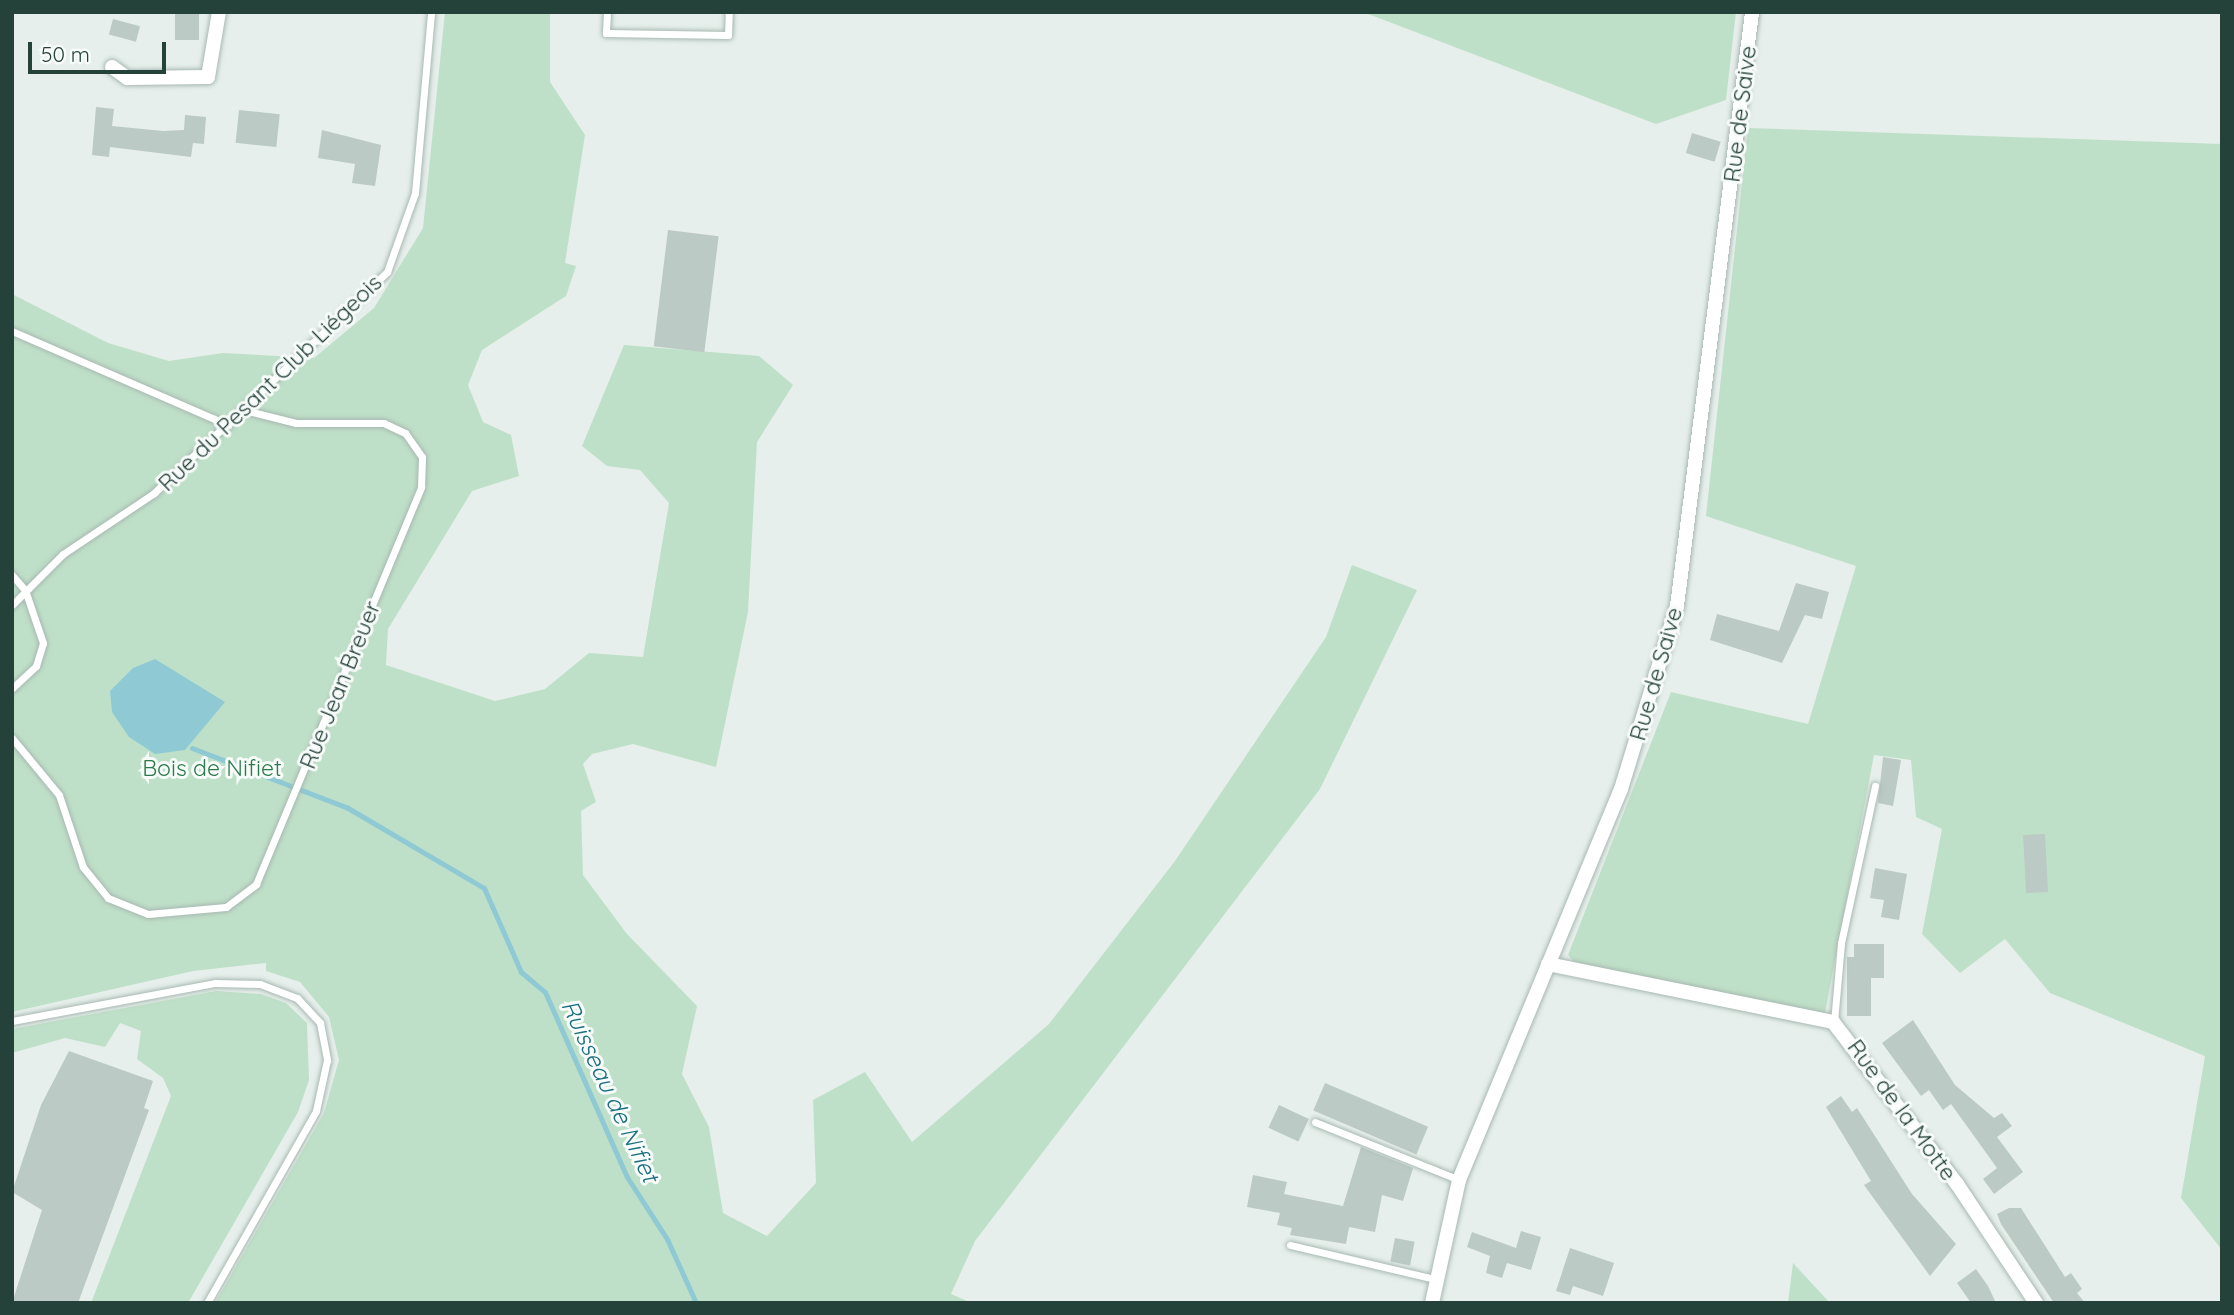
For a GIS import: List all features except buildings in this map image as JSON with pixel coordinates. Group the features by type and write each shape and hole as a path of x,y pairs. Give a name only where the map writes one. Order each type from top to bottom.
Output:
{"street":[{"path":"111,67 127,78 208,77 219,12"},
{"name":"Rue de Saive","path":"1432,1303 1435,1279 1459,1180 1621,789 1679,596 1752,12"},
{"name":"Rue de la Motte","path":"1548,964 1833,1023 1957,1184 2036,1303"}],"lane":[{"name":"Rue du Pesant Club Liégeois","path":"12,605 63,554 155,494 387,272 415,193 431,12"},
{"path":"607,12 606,33 728,35 729,12"},
{"path":"12,331 228,425"},
{"name":"Rue Jean Breuer","path":"12,738 59,795 83,867 108,898 148,914 226,907 256,884 421,487 422,457 405,433 384,423 296,423 243,411"},
{"path":"12,575 25,590 43,643 36,666 12,688"},
{"path":"1833,1023 1841,943 1875,786"},
{"path":"12,1021 215,983 260,984 298,998 320,1023 327,1060 316,1111 207,1303"},
{"path":"1315,1122 1459,1180"},
{"path":"1290,1245 1435,1279"}],"green space":[{"name":"Bois de Nifiet","path":"445,12 550,12 550,82 585,135 565,263 576,266 566,296 482,350 468,385 483,422 511,435 519,476 472,491 388,629 386,665 495,701 545,689 589,653 643,657 669,503 640,470 607,466 582,446 624,345 759,356 793,385 757,442 748,612 716,767 633,744 592,754 583,764 596,802 581,811 583,875 627,934 697,1006 682,1074 709,1127 723,1213 767,1236 816,1183 813,1100 865,1072 912,1142 1049,1024 1175,861 1326,637 1352,565 1417,590 1320,789 975,1241 951,1294 972,1303 215,1303 324,1113 339,1060 329,1017 300,982 266,971 266,963 193,971 12,1012 12,294 108,343 169,361 223,353 314,358 374,308 423,228"},
{"path":"1363,12 1736,12 1726,100 1656,124"},
{"path":"1748,128 2222,144 2222,1250 2181,1198 2205,1056 2050,993 2005,939 1960,973 1922,934 1942,829 1916,817 1911,760 1874,755 1825,1013 1575,963 1568,955 1671,692 1808,724 1856,566 1706,516"},
{"path":"216,991 261,994 286,1003 307,1023 309,1080 298,1112 188,1303 91,1303 171,1096 163,1078 137,1059 141,1031 120,1023 105,1047 65,1038 12,1053 12,1029"},
{"path":"1793,1263 1830,1303 1788,1303"}],"water":[{"path":"155,659 225,702 185,750 155,754 129,737 112,712 110,691 133,668"}],"waterway":[{"name":"Ruisseau de Nifiet","path":"192,748 348,808 484,888 521,972 545,992 627,1177 667,1239 696,1303"}]}
